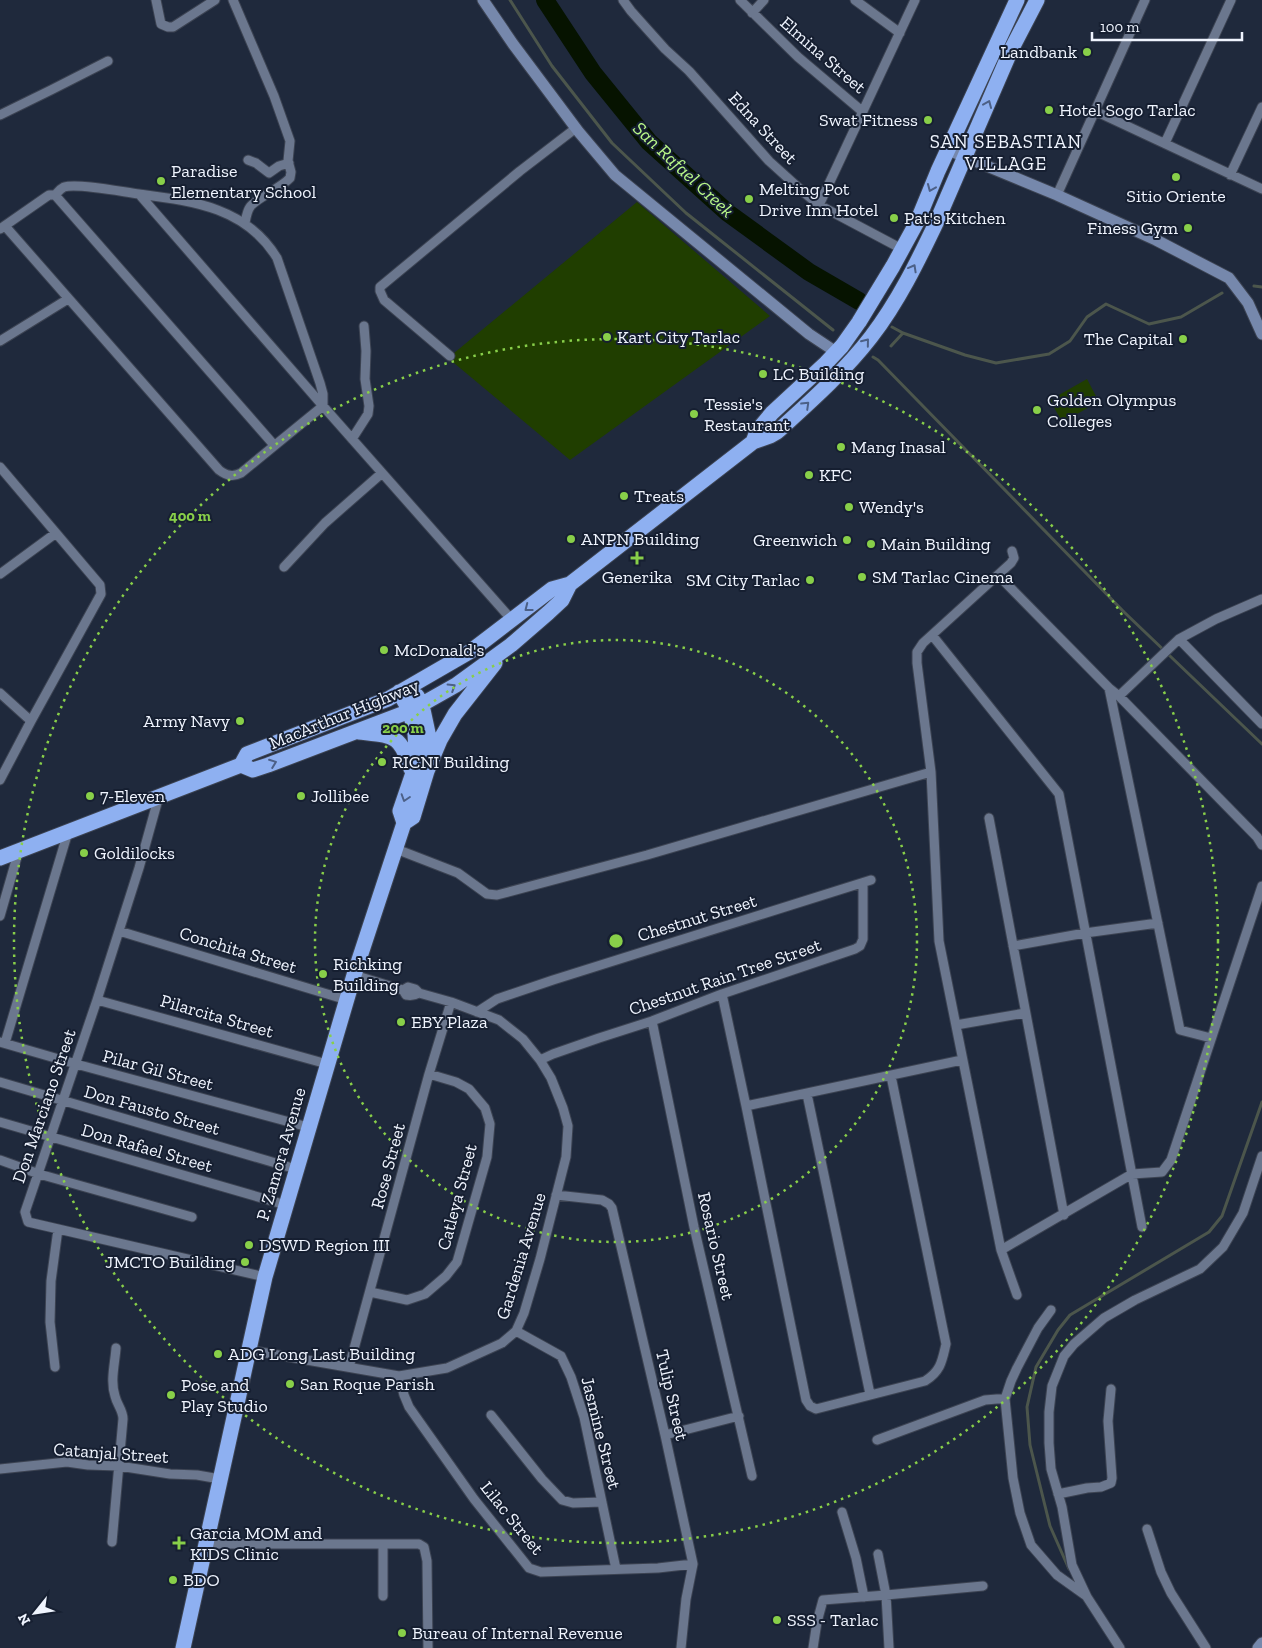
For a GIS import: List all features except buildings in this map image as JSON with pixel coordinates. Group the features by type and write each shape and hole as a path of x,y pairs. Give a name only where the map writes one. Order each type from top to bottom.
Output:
{"highway":[{"name":"MacArthur Highway","path":"753,442 757,431 772,413 826,363 856,327 917,222 1017,0"},
{"name":"MacArthur Highway","path":"0,858 241,765 247,754 377,703 406,689 471,650 552,589 570,584 753,442 770,436 792,418 854,357 889,310 925,247 1012,50 1037,0"},
{"name":"MacArthur Highway","path":"241,765 253,770 358,732 416,708 456,685 511,644 562,600 570,584"},
{"path":"358,732 388,735 400,742 420,772 455,714 511,644"},
{"name":"P. Zamora Avenue","path":"183,1648 265,1277 354,975 404,823 413,817 420,772 430,742 406,689"}],"street":[{"path":"156,0 160,24 168,28 173,27 215,0"},
{"path":"233,0 274,96 290,141 290,178 268,195 254,202 250,207 245,223"},
{"path":"483,0 512,44 576,128 615,175 809,334 836,352"},
{"name":"Edna Street","path":"623,0 659,43 689,71 769,161 819,205 902,249"},
{"name":"Elmina Street","path":"740,0 798,57 863,112"},
{"path":"752,13 764,0"},
{"path":"855,0 900,33"},
{"path":"819,205 914,0"},
{"path":"1057,195 1145,0"},
{"path":"1164,143 1231,0"},
{"path":"0,115 108,61"},
{"path":"1230,175 1262,107"},
{"path":"1095,111 1262,189"},
{"path":"450,356 384,300 380,287 520,171 576,128"},
{"path":"948,150 1057,195 1167,245 1229,278 1248,303 1262,334"},
{"path":"248,160 256,163 269,173 279,166 289,163"},
{"path":"56,195 61,189 68,187 92,187 187,201 210,207 245,223 267,244 276,258 324,394 322,406 241,472 236,475 225,474 219,470 3,227 49,195 56,195 274,445"},
{"path":"139,194 322,406 512,620"},
{"path":"0,341 68,299"},
{"path":"352,439 368,414 369,406 365,378 366,351 364,326"},
{"path":"0,467 100,585 101,594 0,780"},
{"path":"284,567 325,523 382,473"},
{"path":"0,574 56,533"},
{"path":"1012,551 1013,561 919,647 917,657 931,772 939,941 1001,1250 1017,1295"},
{"path":"998,575 1258,837 1262,844"},
{"path":"1119,696 1177,641 1216,619 1262,599"},
{"path":"932,635 1059,794 1142,1228"},
{"path":"1177,641 1262,724"},
{"path":"1109,688 1180,1030 1211,1038"},
{"path":"0,693 31,721"},
{"path":"396,849 458,873 487,894 497,895 647,855 931,772"},
{"name":"Don Marciano Street","path":"159,796 98,1000 25,1212 28,1222 265,1277"},
{"path":"989,818 1064,1215"},
{"path":"3,1042 68,832"},
{"path":"0,916 19,850"},
{"name":"Chestnut Rain Tree Street","path":"540,1060 652,1021 722,994 855,949 860,946 863,939 867,881"},
{"name":"Chestnut Street","path":"477,1012 497,999 553,980 867,881"},
{"path":"1001,1250 1132,1174 1162,1172 1171,1160 1262,886"},
{"path":"1013,946 1085,933 1158,923"},
{"name":"Conchita Street","path":"119,931 347,1000"},
{"name":"Gardenia Avenue","path":"249,1350 398,1376 447,1368 502,1343 516,1331 524,1313 540,1260 566,1157 568,1126 551,1078 540,1060 523,1039 499,1020 451,1002 419,993 409,996 403,990 354,975"},
{"path":"722,994 806,1400 810,1406 816,1409 925,1381 940,1366 946,1344 890,1076"},
{"name":"Pilarcita Street","path":"98,1000 327,1064"},
{"name":"Rose Street","path":"350,1367 429,1074 451,1002"},
{"path":"956,1025 1026,1013"},
{"name":"Rosario Street","path":"652,1021 694,1227 752,1476"},
{"name":"Pilar Gil Street","path":"3,1042 76,1064 308,1127"},
{"path":"746,1106 962,1060"},
{"name":"Catleya Street","path":"370,1292 407,1300 425,1294 446,1276 457,1262 487,1157 490,1124 485,1108 469,1089 456,1082 429,1074"},
{"name":"Don Fausto Street","path":"0,1082 296,1169"},
{"path":"808,1094 870,1394"},
{"name":"Don Rafael Street","path":"0,1122 286,1205"},
{"path":"1120,1648 1087,1597 1072,1565 1051,1469 1049,1412 1052,1386 1064,1356 1074,1344 1104,1318 1135,1300 1200,1269 1223,1247 1243,1214 1262,1156"},
{"path":"0,1160 39,1174 192,1218"},
{"name":"Tulip Street","path":"556,1194 602,1200 612,1208 693,1564 686,1599 681,1648"},
{"path":"55,1367 50,1322 50,1297 58,1229"},
{"path":"1051,1310 1038,1328 1021,1360 1005,1399 1014,1478 1020,1513 1031,1545 1057,1575 1087,1597"},
{"name":"Jasmine Street","path":"516,1331 561,1356 571,1377 584,1417 616,1570"},
{"path":"112,1542 123,1419 123,1412 115,1396 113,1384 116,1348"},
{"name":"Lilac Street","path":"398,1376 409,1407 474,1499 529,1568 541,1572 658,1568 693,1564"},
{"path":"1058,1494 1101,1487 1110,1483 1112,1478 1108,1421 1111,1389"},
{"path":"877,1440 985,1400 1005,1399"},
{"path":"491,1415 542,1479 562,1500 573,1503 602,1502"},
{"path":"665,1435 739,1416"},
{"name":"Catanjal Street","path":"0,1469 66,1462 119,1466 220,1479"},
{"path":"842,1512 856,1558 864,1597"},
{"path":"1146,1529 1161,1572 1171,1593 1206,1648"},
{"path":"206,1544 419,1544 424,1548 427,1561 428,1648"},
{"path":"383,1544 384,1596"},
{"path":"878,1554 886,1595 889,1648"},
{"path":"813,1648 823,1600 983,1586"},
{"path":"1258,1648 1262,1643"}],"green space":[{"name":"Kart City Tarlac","path":"637,202 770,316 570,460 448,358"},
{"path":"1087,379 1099,402 1062,422 1050,400"}],"waterway":[{"path":"510,0 552,66 612,143 686,213 833,330"},
{"name":"San Rafael Creek","path":"545,0 593,73 649,142 728,213 809,272 859,301"},
{"path":"1254,286 1262,287"},
{"path":"892,327 903,333 965,355 996,363 1049,354 1070,341 1087,317 1106,304 1149,324 1181,317 1222,293"},
{"path":"891,346 903,333"},
{"path":"873,357 1124,612 1262,744"},
{"path":"1069,1569 1050,1526 1030,1445 1027,1407 1036,1367 1058,1330 1070,1315 1209,1232 1222,1216 1262,1102"}],"place":[{"name":"Landbank","path":"1087,52"},
{"name":"Hotel Sogo Tarlac","path":"1049,110"},
{"name":"Swat Fitness","path":"928,120"},
{"name":"Sitio Oriente","path":"1176,177"},
{"name":"Paradise Elementary School","path":"161,181"},
{"name":"Melting Pot Drive Inn Hotel","path":"749,199"},
{"name":"Pat's Kitchen","path":"894,218"},
{"name":"Finess Gym","path":"1188,228"},
{"name":"Kart City Tarlac","path":"607,337"},
{"name":"The Capital","path":"1183,339"},
{"name":"LC Building","path":"763,374"},
{"name":"Golden Olympus Colleges","path":"1037,410"},
{"name":"Tessie's Restaurant","path":"694,414"},
{"name":"Mang Inasal","path":"841,447"},
{"name":"KFC","path":"809,475"},
{"name":"Treats","path":"624,496"},
{"name":"Wendy's","path":"849,507"},
{"name":"ANPN Building","path":"571,539"},
{"name":"Greenwich","path":"847,540"},
{"name":"Main Building","path":"871,544"},
{"name":"Generika","path":"637,558"},
{"name":"SM Tarlac Cinema","path":"862,577"},
{"name":"SM City Tarlac","path":"810,580"},
{"name":"McDonald's","path":"384,650"},
{"name":"Army Navy","path":"240,721"},
{"name":"RICNI Building","path":"382,762"},
{"name":"7-Eleven","path":"90,796"},
{"name":"Jollibee","path":"301,796"},
{"name":"Goldilocks","path":"84,853"},
{"name":"Richking Building","path":"323,974"},
{"name":"EBY Plaza","path":"401,1022"},
{"name":"DSWD Region III","path":"249,1245"},
{"name":"JMCTO Building","path":"245,1262"},
{"name":"ADG Long Last Building","path":"218,1354"},
{"name":"San Roque Parish","path":"290,1384"},
{"name":"Pose and Play Studio","path":"171,1395"},
{"name":"Garcia MOM and KIDS Clinic","path":"179,1543"},
{"name":"BDO","path":"173,1580"},
{"name":"SSS - Tarlac","path":"777,1620"},
{"name":"Bureau of Internal Revenue","path":"402,1633"}],"district":[{"name":"SAN SEBASTIAN VILLAGE","path":"1006,152"}]}
